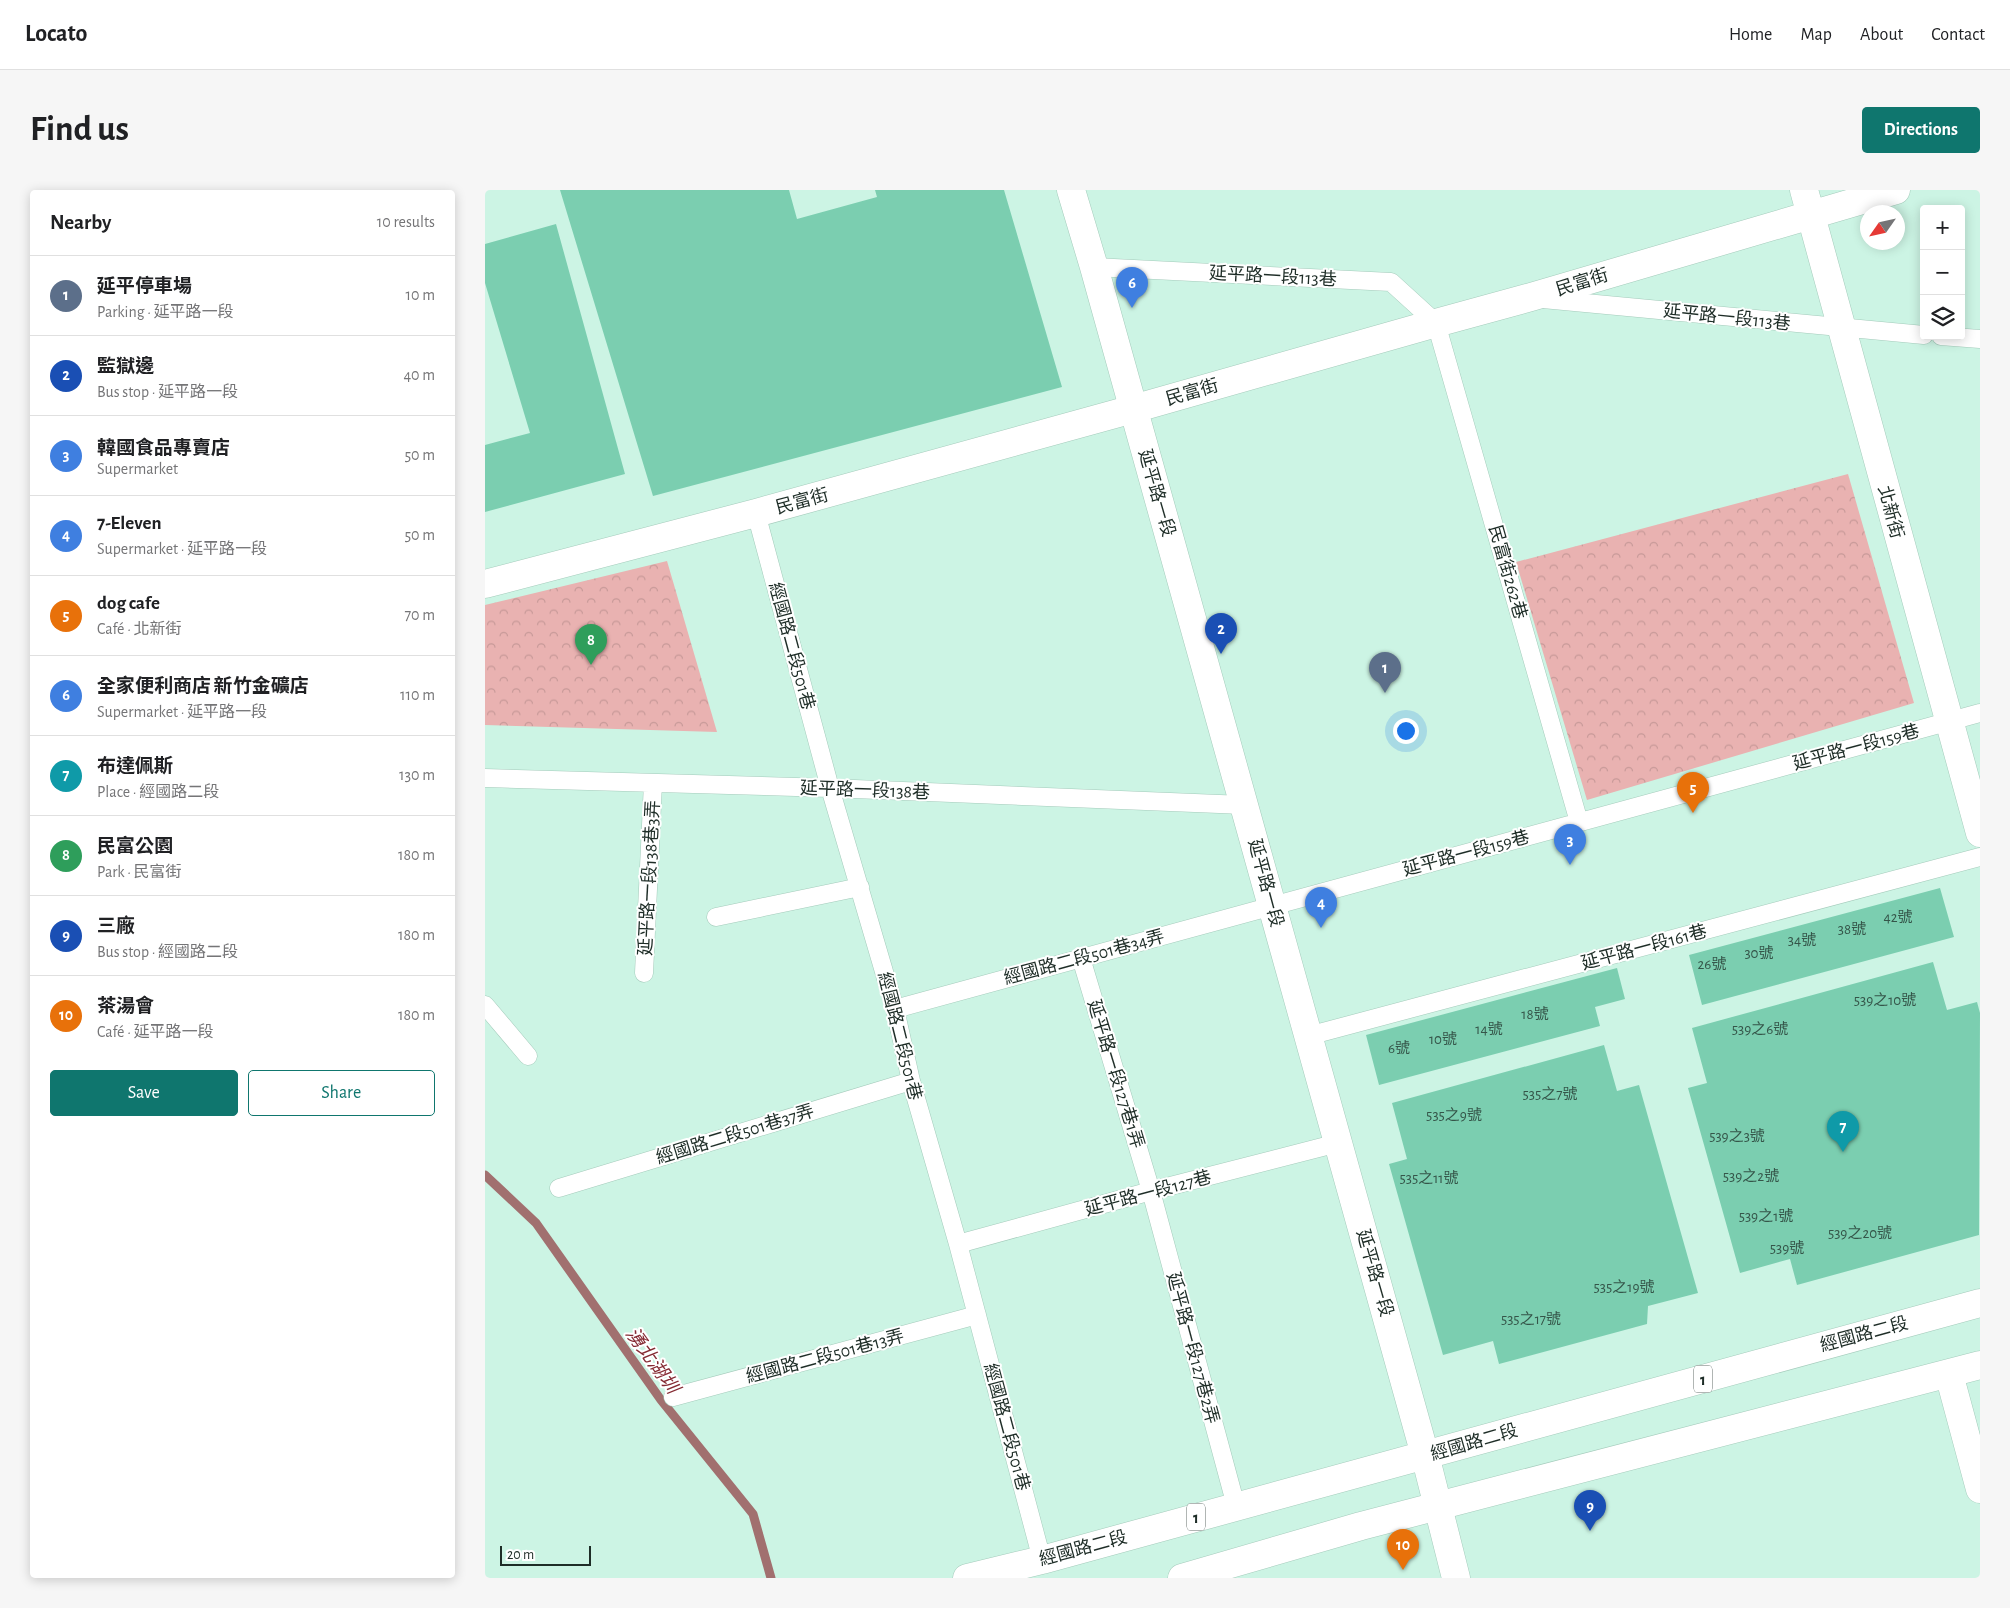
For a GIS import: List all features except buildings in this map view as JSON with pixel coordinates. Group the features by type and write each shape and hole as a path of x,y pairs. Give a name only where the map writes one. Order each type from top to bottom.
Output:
{"street":[{"name":"延平路一段","path":"1071,190 1309,1036 1425,1455 1456,1578"},
{"name":"民富街","path":"485,584 756,513 1531,298 1807,202 1896,190"},
{"name":"北新街","path":"1807,202 1948,722 1980,833"},
{"name":"經國路二段","path":"967,1578 1042,1560 1980,1303"},
{"path":"1182,1578 1437,1506 1980,1366"},
{"path":"1949,1374 1980,1489"}],"lane":[{"name":"延平路一段113巷","path":"1094,267 1391,282 1436,323"},
{"name":"延平路一段113巷","path":"1531,298 1920,335"},
{"name":"民富街262巷","path":"1436,323 1579,822"},
{"path":"1965,338 1980,339"},
{"name":"經國路二段501巷","path":"756,513 830,788 895,1009 911,1080 958,1244 1042,1560"},
{"name":"延平路一段159巷","path":"1272,906 1980,713"},
{"name":"延平路一段138巷","path":"485,778 830,788 1244,804"},
{"name":"延平路一段138巷3弄","path":"644,973 653,783"},
{"name":"延平路一段161巷","path":"1309,1036 1980,858"},
{"path":"716,917 860,887"},
{"name":"經國路二段501巷34弄","path":"895,1009 1272,906"},
{"name":"延平路一段127巷1弄","path":"1081,958 1151,1191"},
{"path":"485,1005 528,1056"},
{"name":"經國路二段501巷37弄","path":"559,1188 911,1080"},
{"name":"延平路一段127巷","path":"958,1244 1151,1191 1338,1143"},
{"name":"延平路一段127巷2弄","path":"1151,1191 1236,1506"},
{"name":"經國路二段501巷13弄","path":"673,1397 977,1315"}],"green space":[{"path":"1848,474 1914,703 1587,800 1516,562"},
{"path":"667,561 717,732 485,725 485,605"}],"waterway":[{"name":"湧北湖圳","path":"485,1175 536,1223 661,1400 753,1514 771,1578"}],"place":[{"name":"全家便利商店 新竹金礦店","path":"1132,308"},
{"name":"監獄邊","path":"1221,654"},
{"name":"民富公園","path":"591,665"},
{"name":"延平停車場","path":"1385,693"},
{"name":"dog cafe","path":"1693,813"},
{"name":"韓國食品專賣店","path":"1570,865"},
{"name":"7-Eleven","path":"1321,928"},
{"name":"布達佩斯","path":"1843,1152"},
{"name":"三廠","path":"1590,1531"},
{"name":"茶湯會","path":"1403,1570"}]}
